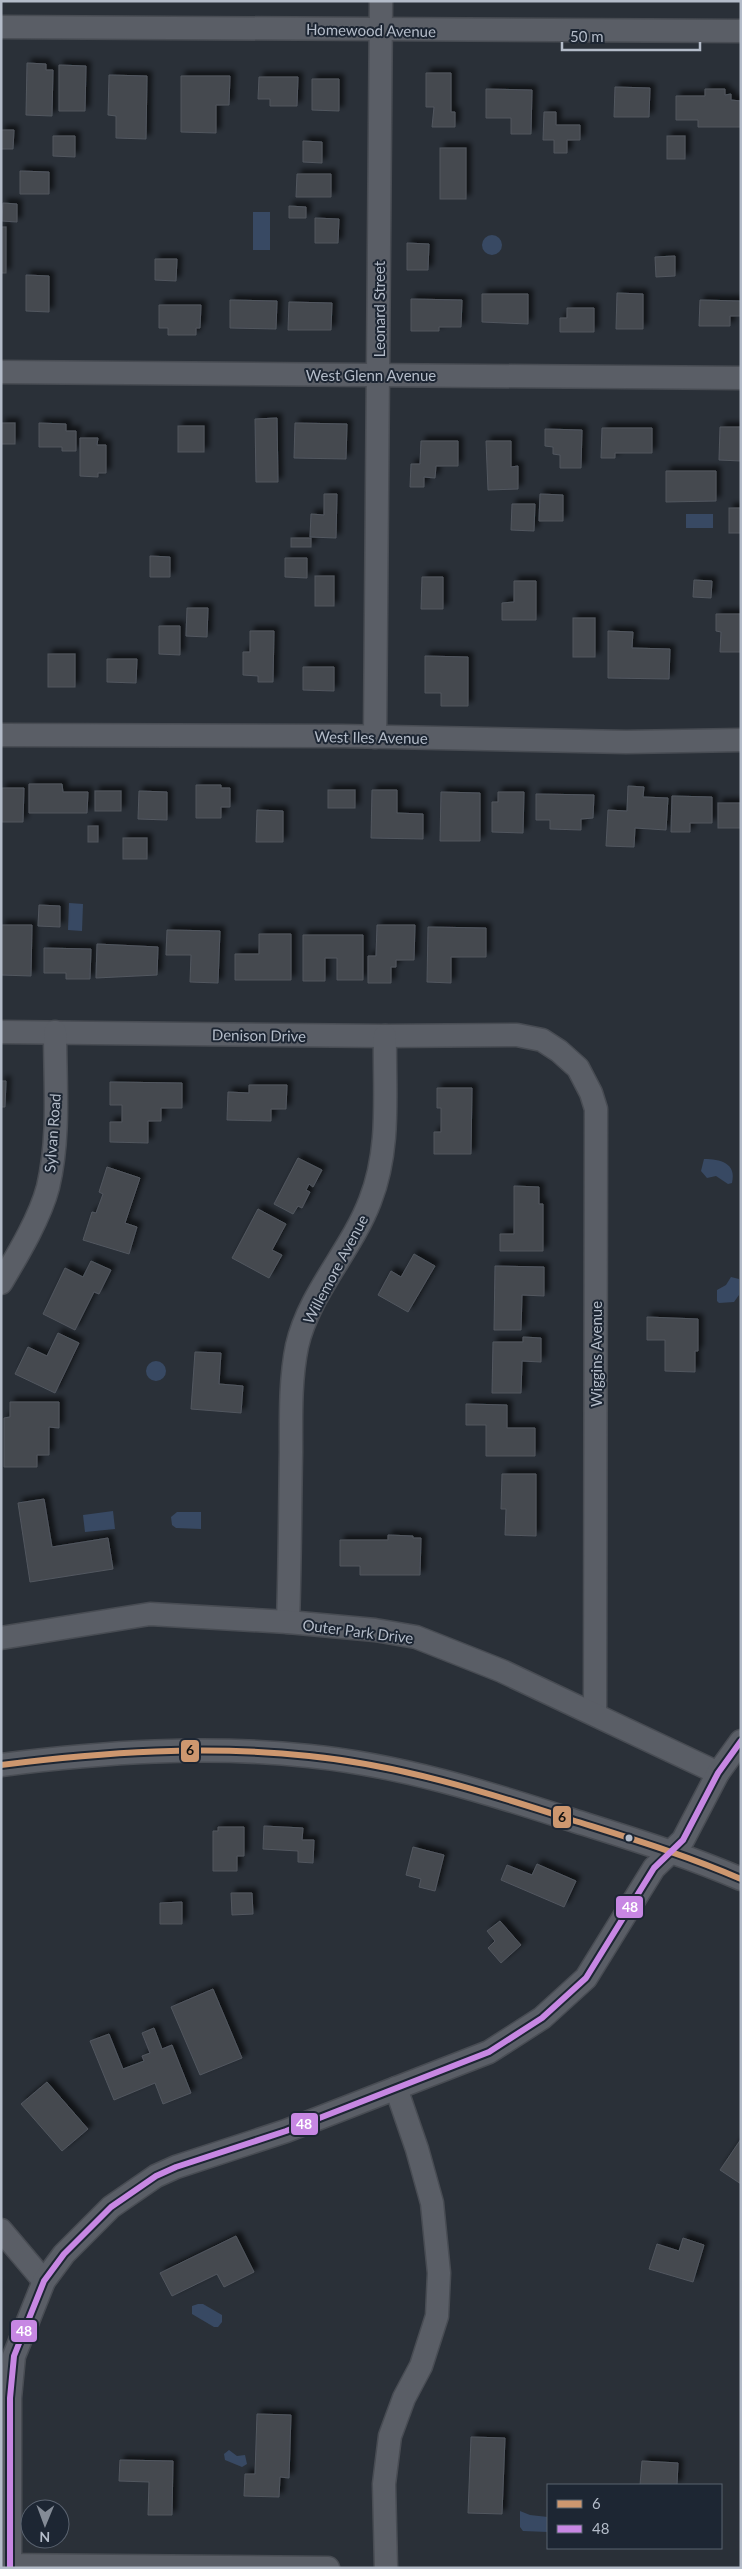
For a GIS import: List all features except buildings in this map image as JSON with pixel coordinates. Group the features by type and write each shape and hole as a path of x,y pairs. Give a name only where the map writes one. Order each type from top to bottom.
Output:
{"street":[{"name":"Leonard Street","path":"376,737 381,1"},
{"name":"Homewood Avenue","path":"1,27 741,31"},
{"name":"West Glenn Avenue","path":"1,372 741,378"},
{"name":"West Iles Avenue","path":"1,736 376,737 636,742 741,740"},
{"name":"Denison Drive","path":"1,1032 385,1036 517,1035"},
{"name":"Sylvan Road","path":"1,1283 22,1248 47,1189 53,1157 55,1127 55,1032"},
{"name":"Wiggins Avenue","path":"517,1035 542,1040 559,1051 578,1068 591,1093 596,1109 595,1714"},
{"name":"Willemore Avenue","path":"288,1622 291,1408 297,1345 310,1311 354,1235 370,1203 379,1177 386,1126 385,1036"},
{"name":"Outer Park Drive","path":"1,1638 150,1614 288,1622 375,1630 416,1637 502,1671 718,1773"},
{"path":"328,2568 7,2566 10,2398 14,2356 44,2281 82,2234 111,2208 156,2176 176,2167 286,2130 489,2052 542,2018 586,1978 654,1868 683,1840 718,1773 741,1741"},
{"path":"1,1765 148,1752 228,1751 310,1756 381,1767 490,1794 671,1852 741,1879"},
{"path":"386,2568 384,2484 390,2436 404,2398 421,2366 437,2316 439,2273 432,2203 417,2149 396,2088"},
{"path":"1,2230 44,2281"}],"water":[{"path":"253,212 270,212 270,250 253,250"},
{"path":"492,235 499,238 502,245 499,252 492,255 485,252 482,245 485,238"},
{"path":"686,514 713,514 713,528 686,528"},
{"path":"69,903 83,904 82,931 68,930"},
{"path":"704,1159 721,1161 730,1167 733,1176 732,1183 728,1184 716,1176 707,1178 701,1171"},
{"path":"731,1277 739,1279 739,1295 734,1302 719,1303 717,1301 717,1290 726,1285"},
{"path":"156,1361 163,1364 166,1371 163,1378 156,1381 149,1378 146,1371 149,1364"},
{"path":"113,1511 115,1529 85,1532 83,1515"},
{"path":"177,1512 201,1512 201,1529 176,1528 172,1525 171,1517"},
{"path":"203,2304 222,2315 222,2322 218,2327 214,2327 192,2314 192,2306"},
{"path":"229,2450 237,2456 245,2455 247,2464 242,2467 225,2460 224,2454"},
{"path":"520,2511 530,2515 547,2517 547,2532 523,2531 520,2527"}],"transit line":[{"name":"48","path":"10,2568 10,2398 14,2356 44,2281 64,2254 111,2207 156,2176 176,2167 286,2131 489,2052 542,2018 586,1978 654,1868 683,1840 718,1773 741,1741"},
{"name":"6","path":"1,1765 155,1751 232,1751 343,1760 409,1773 507,1799 657,1847 741,1879"}]}
